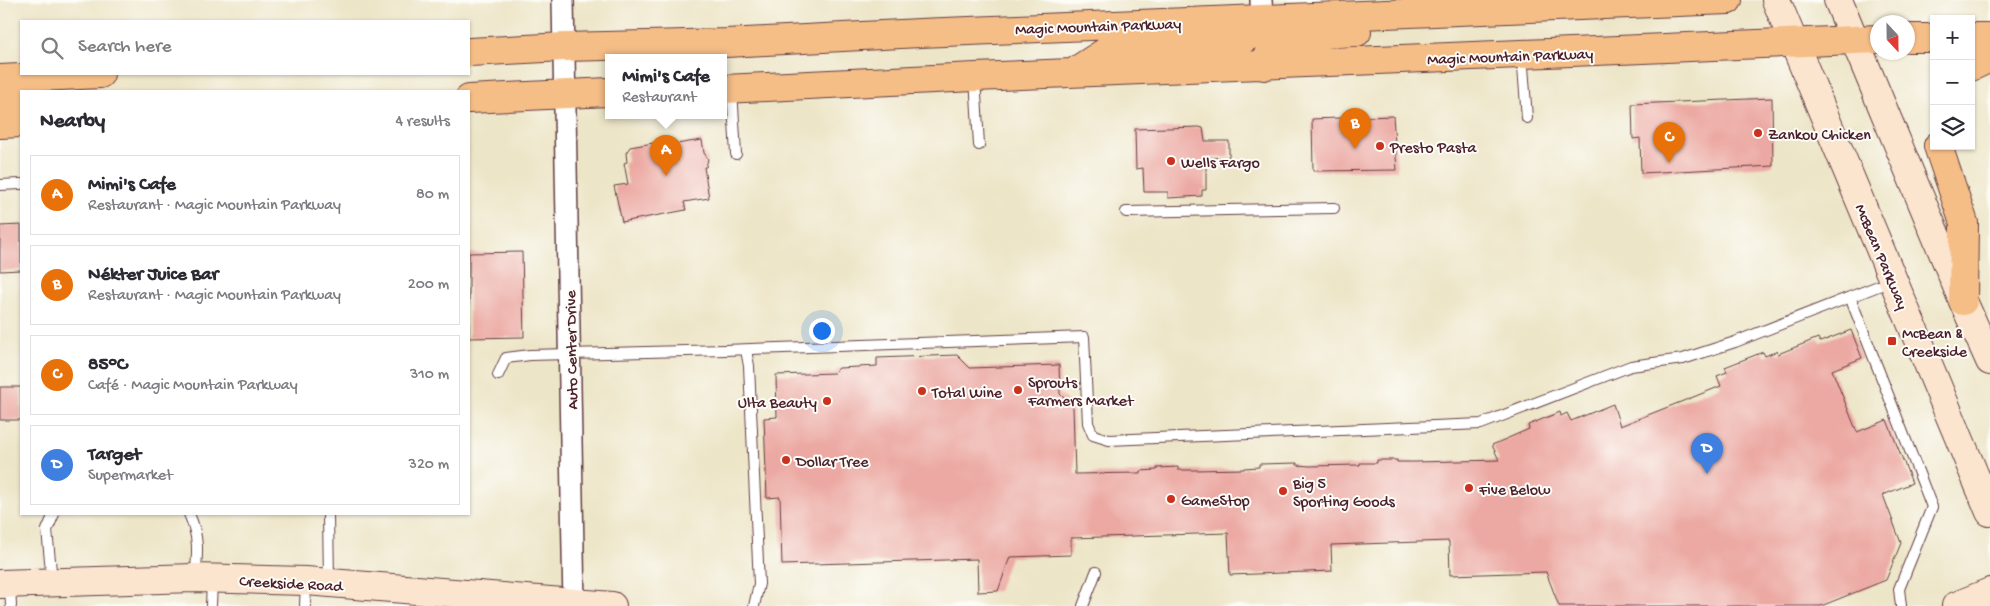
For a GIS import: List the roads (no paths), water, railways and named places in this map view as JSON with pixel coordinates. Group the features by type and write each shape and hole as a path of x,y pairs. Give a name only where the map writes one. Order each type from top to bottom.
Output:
{"main road":[{"name":"Magic Mountain Parkway","path":"470,52 564,47 726,43 920,33 1262,9 1478,9 1578,3 1728,0"},
{"name":"McBean Parkway","path":"1776,0 1796,43 1892,280 1953,420 1990,512"},
{"path":"1838,0 1867,40 1963,301 1990,361"},
{"path":"1071,73 1105,52 1226,45 1245,40 1253,33 1262,9"},
{"path":"1264,66 1272,47 1286,40 1422,25 1478,9"},
{"path":"1975,37 1990,37"},
{"path":"1915,38 1930,38"},
{"name":"Magic Mountain Parkway","path":"728,89 975,76 1264,66 1867,40"},
{"path":"1975,65 1990,58"},
{"path":"0,79 78,75"},
{"path":"53,90 95,75"},
{"path":"470,99 605,92"},
{"path":"0,102 20,100"},
{"path":"0,124 20,123"},
{"path":"1939,150 1964,223 1963,301"},
{"name":"Creekside Road","path":"7,591 52,582 203,578 313,590 612,606"},
{"path":"1956,606 1990,592"}],"street":[{"name":"Auto Center Drive","path":"563,0 574,604"}],"lane":[{"path":"1522,54 1527,118"},
{"path":"975,76 979,145"},
{"path":"728,89 736,154"},
{"path":"0,186 20,184"},
{"path":"1126,212 1334,208"},
{"path":"498,375 506,358 530,355 746,350 1084,336 1088,423 1093,435 1109,440 1481,424 1630,366 1683,359 1735,342 1892,280"},
{"path":"1850,297 1932,508 1899,589 1901,606"},
{"path":"746,350 749,366 759,584 754,606"},
{"path":"52,582 47,530 54,515"},
{"path":"313,590 328,515"},
{"path":"193,519 203,578 211,606"},
{"path":"1083,606 1096,572"}],"place":[{"name":"Zankou Chicken","path":"1758,133"},
{"name":"Presto Pasta","path":"1380,146"},
{"name":"Nékter Juice Bar","path":"1355,149"},
{"name":"Wells Fargo","path":"1171,161"},
{"name":"85°C","path":"1669,163"},
{"name":"Mimi's Cafe","path":"666,176"},
{"name":"McBean & Creekside","path":"1892,341"},
{"name":"Sprouts Farmers Market","path":"1018,390"},
{"name":"Total Wine","path":"922,391"},
{"name":"Ulta Beauty","path":"827,401"},
{"name":"Dollar Tree","path":"786,460"},
{"name":"Target","path":"1707,474"},
{"name":"Five Below","path":"1469,488"},
{"name":"Big 5 Sporting Goods","path":"1283,491"},
{"name":"GameStop","path":"1171,499"}]}
